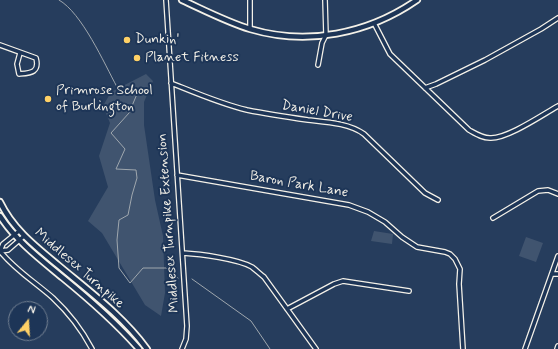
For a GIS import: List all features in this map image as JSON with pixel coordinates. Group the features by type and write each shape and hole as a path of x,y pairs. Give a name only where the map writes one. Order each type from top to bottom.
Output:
{"main road":[{"path":"182,0 250,29 292,36 310,37 352,31 374,23 417,0"},
{"name":"Middlesex Turnpike","path":"0,202 9,219 19,231 112,312 147,349"},
{"name":"Middlesex Turnpike","path":"0,216 19,240 108,316 139,349"}],"street":[{"name":"Middlesex Turnpike Extension","path":"166,0 187,333 182,349"},
{"path":"250,0 250,29"},
{"path":"318,65 322,43 326,35 325,0"},
{"path":"406,0 407,6"},
{"path":"425,88 486,60 545,27 558,18"},
{"path":"374,23 390,54 470,130 483,138 501,136 558,106"},
{"path":"0,45 36,58 38,63 36,70 33,72 19,74 17,64 20,53"},
{"name":"Daniel Drive","path":"171,83 219,102 245,109 354,128 364,134 425,192 438,200"},
{"name":"Baron Park Lane","path":"177,175 349,205 368,212 381,220 414,246 450,254 458,263 460,269 459,284 463,349"},
{"path":"493,218 538,191 548,190 558,194"},
{"path":"0,251 3,244 19,231"},
{"path":"0,251 8,250 24,236"},
{"path":"0,251 8,260 64,309 81,330 92,349"},
{"path":"183,253 226,259 251,266 264,278 316,349"},
{"path":"526,349 558,256"},
{"path":"552,274 558,274"},
{"path":"288,309 334,284 343,281 410,291"}],"shaded area":[{"path":"146,74 153,81 144,102 144,125 155,200 163,236 165,293 161,316 145,305 102,233 88,221 108,187 99,156 110,123 103,106 111,92"},
{"path":"374,231 393,234 392,244 371,241"},
{"path":"526,237 543,243 536,262 519,256"}],"waterway":[{"path":"59,0 68,6 84,27 92,39 117,87 124,92 137,94 129,113 111,133 125,149 116,169 136,170 137,178 128,215 119,220 117,240 119,268 130,283 143,268 166,268 178,278"},
{"path":"192,279 251,321 270,349"}],"place":[{"name":"Dunkin'","path":"127,40"},
{"name":"Planet Fitness","path":"137,58"},
{"name":"Primrose School of Burlington","path":"48,99"}]}
